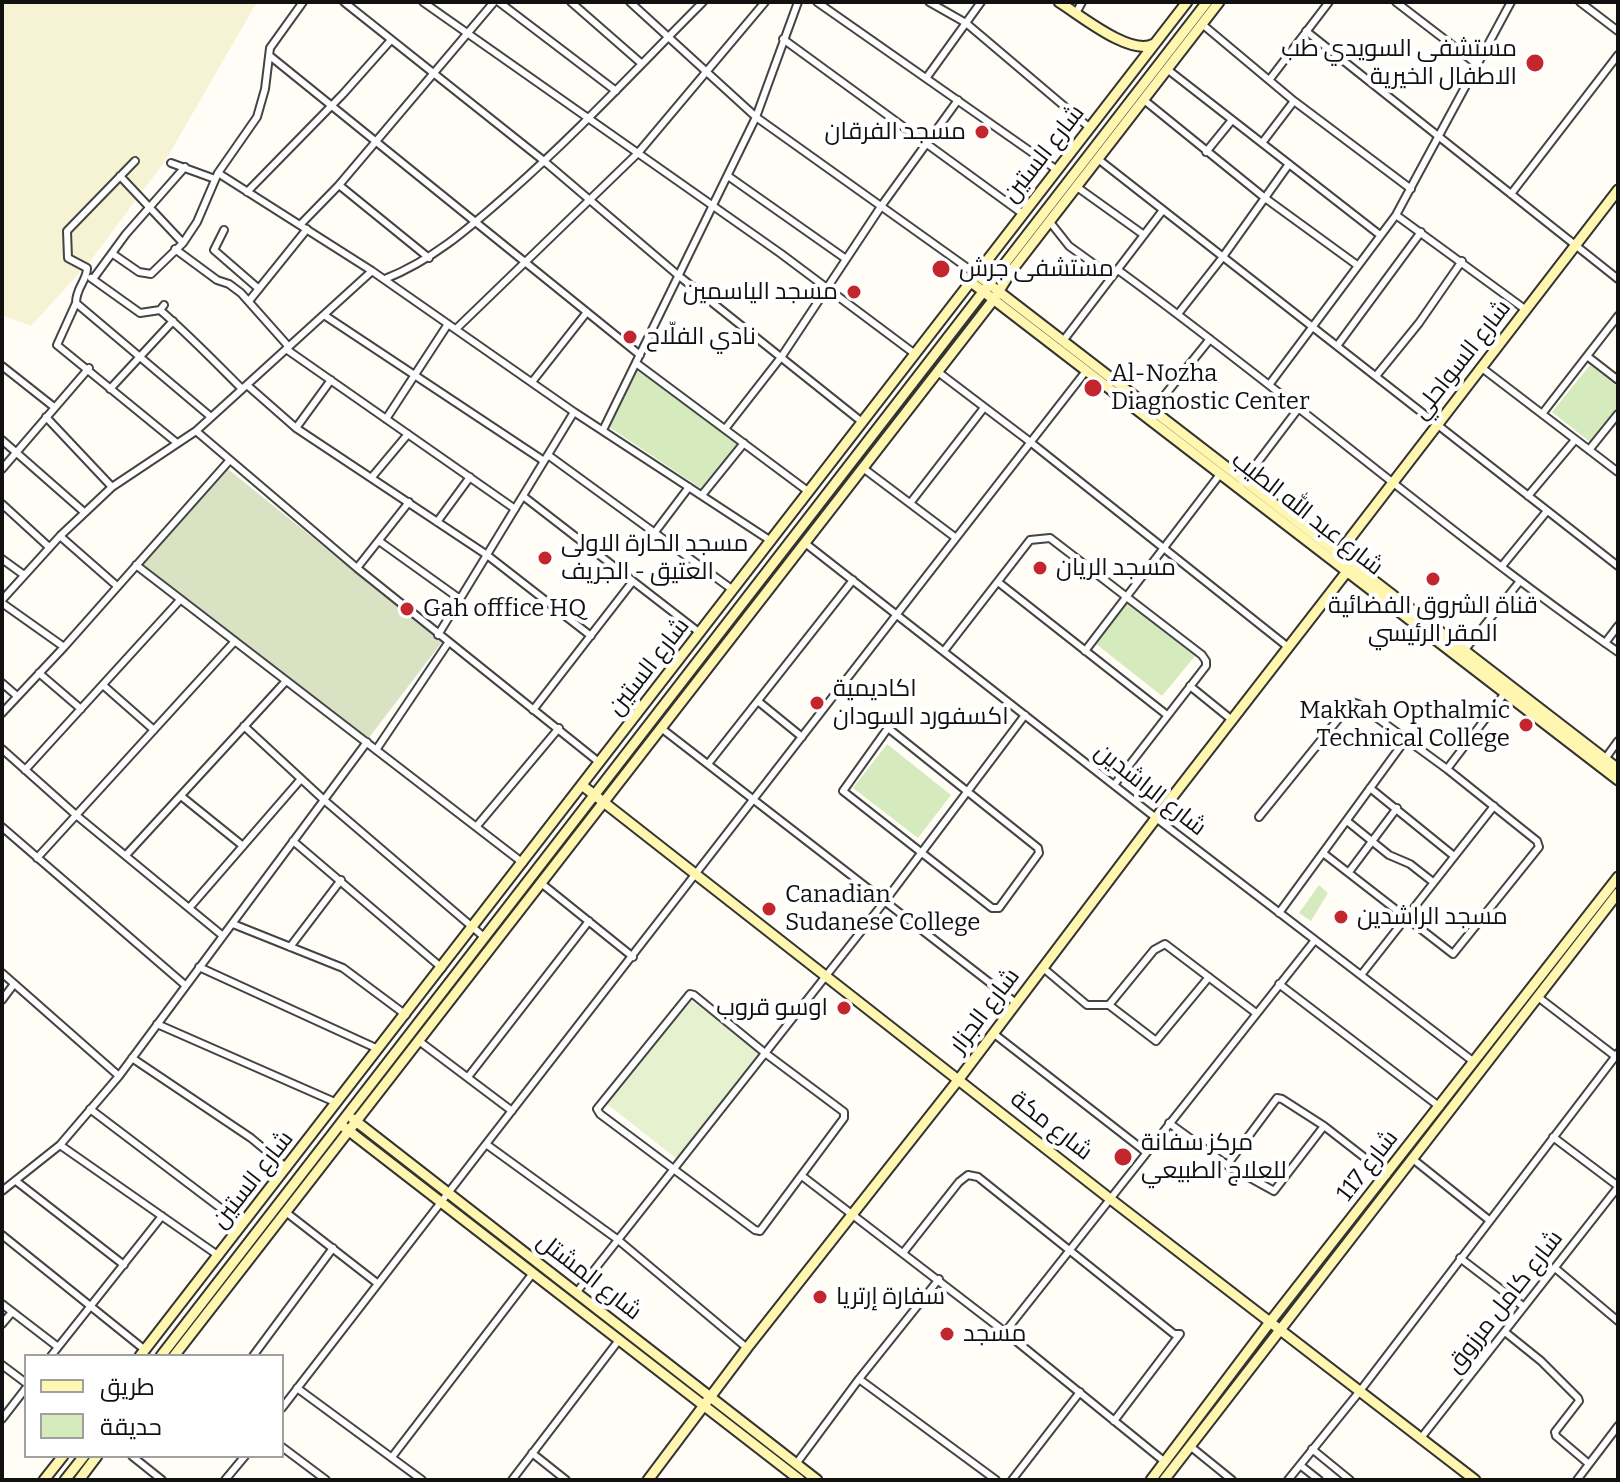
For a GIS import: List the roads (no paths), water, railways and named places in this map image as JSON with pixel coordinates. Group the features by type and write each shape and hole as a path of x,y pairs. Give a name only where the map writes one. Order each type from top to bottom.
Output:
{"street":[{"path":"113,254 139,272 151,274 183,243 197,222 217,176 257,117 265,89 270,48 303,2"},
{"path":"344,2 544,161 679,276 862,422"},
{"path":"423,2 780,253 915,354"},
{"path":"249,301 303,227 494,2 616,91"},
{"path":"571,2 642,64"},
{"path":"630,2 756,117 882,205 974,278"},
{"path":"385,279 429,258 476,222 589,119 703,2"},
{"path":"456,329 638,153 765,2"},
{"path":"603,430 756,117 798,2"},
{"path":"817,2 1057,170"},
{"path":"929,2 966,23 1090,128"},
{"path":"927,77 981,2"},
{"path":"1059,2 1123,42 1140,48 1156,43"},
{"path":"1076,13 1082,2"},
{"name":"شارع الستين","path":"143,1353 1187,2"},
{"name":"شارع الستين","path":"163,1354 234,1270 347,1114 987,288 1118,126 1207,2"},
{"path":"175,1354 234,1270 287,1213 997,295 1012,270 1098,159 1118,126 1144,100 1219,2"},
{"path":"1270,79 1329,2"},
{"path":"1396,2 1478,65"},
{"path":"1269,385 1396,215 1511,2"},
{"path":"1580,2 1618,31"},
{"path":"1202,24 1294,101 1411,189"},
{"path":"1306,31 1618,279"},
{"path":"783,39 1023,214"},
{"path":"247,192 391,40"},
{"path":"1123,42 1136,59 1134,71"},
{"path":"1511,194 1618,55"},
{"path":"270,56 640,355"},
{"path":"1167,69 1380,235"},
{"path":"725,429 782,356 882,205 958,100"},
{"path":"1144,100 1265,198 1357,265"},
{"path":"1262,143 1294,101"},
{"path":"1206,152 1232,120"},
{"path":"1098,159 1618,566"},
{"path":"135,161 67,231 68,258 71,262 86,265 90,277 140,313 162,307 173,321 245,387 296,428 487,555 591,636"},
{"path":"171,163 217,176 303,227 385,279 574,412 771,541"},
{"path":"1178,314 1289,164"},
{"path":"177,443 56,342 76,303 76,290 113,254 126,234 185,167"},
{"path":"120,176 183,243"},
{"path":"728,176 846,259"},
{"path":"339,185 429,258"},
{"path":"1077,187 1144,235"},
{"name":"شارع السواحلي","path":"1336,557 1618,190"},
{"path":"1060,345 1163,210"},
{"path":"1396,215 1526,310"},
{"path":"1050,222 1069,246 1112,277"},
{"path":"224,230 214,250 259,289"},
{"path":"1337,346 1421,232"},
{"path":"175,249 249,301 287,348 515,509"},
{"path":"1376,376 1419,323 1462,261"},
{"path":"1118,270 1520,581 1618,652"},
{"path":"64,647 2,601 49,547 112,487 196,431 372,271"},
{"name":"شارع عبد الله الطيب","path":"974,278 1221,473 1242,484"},
{"path":"76,303 211,417"},
{"path":"532,382 587,312"},
{"path":"324,315 546,458 655,532 733,590"},
{"path":"1542,414 1618,316"},
{"path":"110,389 173,321"},
{"path":"386,419 448,324"},
{"path":"1152,411 1210,339"},
{"path":"1587,356 1618,380"},
{"path":"636,363 809,492"},
{"path":"2,366 54,407"},
{"path":"284,1405 1089,367"},
{"name":"شارع عبد الله الطيب","path":"1089,367 1152,411 1505,693 1618,769"},
{"path":"2,469 89,368"},
{"path":"1482,368 1618,472"},
{"path":"938,372 1288,647"},
{"path":"296,428 331,380"},
{"path":"897,404 908,411"},
{"path":"911,502 983,409"},
{"path":"1242,484 1298,409"},
{"path":"438,635 574,412"},
{"path":"1589,450 1618,414"},
{"path":"46,417 112,487"},
{"path":"196,431 438,635 600,763"},
{"path":"372,477 408,434"},
{"path":"2,440 84,512"},
{"path":"1528,496 1575,440"},
{"path":"702,495 744,443"},
{"path":"2,713 229,461"},
{"path":"863,468 956,538"},
{"path":"1085,651 1221,473"},
{"path":"437,522 470,477"},
{"path":"655,532 689,487"},
{"path":"523,496 700,633"},
{"path":"357,568 409,502"},
{"path":"2,504 49,547"},
{"path":"1502,566 1547,511"},
{"path":"785,523 797,532"},
{"path":"60,536 117,586"},
{"path":"944,651 1030,540 1045,536 1127,596 1206,661 1206,666 1114,785"},
{"path":"379,541 460,599"},
{"name":"شارع الراشدين","path":"805,543 1474,1062"},
{"path":"2,559 24,575"},
{"path":"136,565 523,863"},
{"name":"شارع عبد الله الطيب","path":"1350,568 1464,651 1618,780"},
{"name":"شارع الجزار","path":"648,1480 1350,568"},
{"path":"708,764 853,580"},
{"path":"533,710 633,581"},
{"path":"1464,651 1520,581"},
{"path":"998,582 1167,715"},
{"path":"25,770 180,600"},
{"path":"1605,643 1618,626"},
{"path":"37,858 235,641"},
{"path":"376,750 448,643"},
{"path":"707,649 717,657"},
{"path":"39,673 81,709"},
{"path":"127,854 286,681"},
{"path":"2,683 17,696"},
{"path":"104,686 154,730"},
{"path":"1190,686 1232,720"},
{"path":"1447,769 1505,693"},
{"path":"759,702 802,737"},
{"path":"1259,817 1352,702 1447,769 1537,841 1537,852 1453,954 1323,853"},
{"path":"576,1293 885,901 1025,715"},
{"path":"244,726 324,800 484,937"},
{"path":"476,827 559,728"},
{"path":"661,728 1016,1003"},
{"path":"888,728 968,791 1038,848 1039,853 999,908 992,908 843,791 888,728"},
{"path":"1279,913 1406,739"},
{"path":"1605,759 1618,741"},
{"path":"2,1191 60,1145 119,1076 367,742"},
{"path":"2,749 76,815 223,936"},
{"path":"190,907 301,779"},
{"name":"شارع مكة","path":"583,786 1475,1480"},
{"path":"1370,788 1454,856"},
{"path":"181,796 243,846"},
{"path":"1361,975 1494,806"},
{"path":"1349,872 1397,808"},
{"path":"1347,821 1389,855 1410,864 1433,882"},
{"path":"2,827 185,985"},
{"path":"293,841 442,968"},
{"name":"شارع 117","path":"1151,1480 1270,1322 1618,877"},
{"path":"290,947 341,880"},
{"path":"541,883 633,957"},
{"name":"شارع 117","path":"1164,1480 1618,893"},
{"path":"468,1077 589,921"},
{"path":"233,924 343,968 406,1015"},
{"path":"1005,1332 1315,940"},
{"path":"1109,1005 1159,946 1165,944 1256,1013"},
{"path":"458,947 470,956"},
{"path":"199,967 380,1049"},
{"path":"1042,967 1087,1005 1109,1005 1156,1041 1209,977"},
{"path":"2,973 119,1076"},
{"path":"2,1000 14,984"},
{"path":"1279,984 1440,1107"},
{"path":"690,994 844,1112 844,1118 760,1231 674,1169 597,1109 690,994"},
{"path":"1288,1480 1360,1391 1617,1055 1538,997"},
{"path":"157,1024 338,1103"},
{"path":"993,1033 1146,1152"},
{"path":"419,1041 512,1111"},
{"path":"975,1091 971,1076 977,1054"},
{"path":"132,1058 251,1138 287,1168"},
{"path":"1459,1082 1468,1089"},
{"path":"1227,1165 1277,1098 1324,1126 1387,1175"},
{"name":"شارع المشتل","path":"338,1103 347,1114 576,1293 800,1480"},
{"path":"90,1109 243,1225"},
{"name":"شارع المشتل","path":"328,1115 619,1340 817,1480"},
{"path":"1169,1123 1227,1165 1274,1191 1324,1126"},
{"path":"1553,1137 1618,1186"},
{"path":"486,1144 617,1239 747,1348"},
{"path":"60,1145 219,1256"},
{"path":"1414,1160 1489,1220"},
{"path":"903,1253 959,1182 968,1175 978,1177 1067,1251 1174,1334 1180,1334 1114,1421"},
{"path":"802,1176 939,1279 1165,1462"},
{"path":"16,1181 124,1265"},
{"name":"شارع كامل مرزوق","path":"1421,1438 1618,1186"},
{"path":"287,1213 377,1283"},
{"path":"53,1354 162,1216"},
{"path":"2,1235 92,1305 143,1353"},
{"path":"254,1354 333,1248"},
{"path":"1460,1258 1524,1307"},
{"path":"1555,1268 1618,1321"},
{"path":"392,1457 533,1273"},
{"path":"796,1464 939,1279"},
{"path":"2,1304 58,1347"},
{"path":"2,1324 12,1312"},
{"path":"1505,1332 1541,1361 1578,1398 1579,1401 1555,1432 1589,1464"},
{"path":"512,1480 619,1340"},
{"path":"2,1365 24,1383"},
{"path":"859,1379 996,1480"},
{"path":"2,1419 24,1388"},
{"path":"297,1388 422,1480"},
{"path":"1012,1480 1080,1392"},
{"path":"18,1398 24,1402"},
{"path":"1577,1480 1618,1426"},
{"path":"1190,1446 1232,1480"},
{"path":"284,1448 326,1480"},
{"path":"1312,1449 1350,1480"},
{"path":"532,1453 566,1480"},
{"path":"44,1480 61,1458"},
{"path":"65,1480 82,1458"},
{"path":"79,1480 96,1458"},
{"path":"134,1458 162,1480"},
{"path":"225,1480 243,1458"},
{"path":"1300,1465 1319,1480"}],"place":[{"name":"مستشفى السويدي طب الاطفال الخيرية","path":"1535,63"},
{"name":"مسجد الفرقان","path":"982,132"},
{"name":"مستشفى جرش","path":"941,269"},
{"name":"مسجد الياسمين","path":"854,292"},
{"name":"نادي الفلّاح","path":"630,337"},
{"name":"Al-Nozha Diagnostic Center","path":"1093,388"},
{"name":"مسجد الحارة الاولى العتيق - الجريف","path":"545,558"},
{"name":"مسجد الريان","path":"1040,568"},
{"name":"قناة الشروق الفضائية المقر الرئيسي","path":"1433,579"},
{"name":"Gah offfice HQ","path":"407,609"},
{"name":"اكاديمية اكسفورد السودان","path":"817,703"},
{"name":"Makkah Opthalmic Technical College","path":"1526,725"},
{"name":"Canadian Sudanese College","path":"769,909"},
{"name":"مسجد الراشدين","path":"1341,917"},
{"name":"اوسو قروب","path":"844,1008"},
{"name":"مركز سفانة للعلاج الطبيعي","path":"1123,1157"},
{"name":"سفارة إرتريا","path":"820,1297"},
{"name":"مسجد","path":"947,1334"}]}
